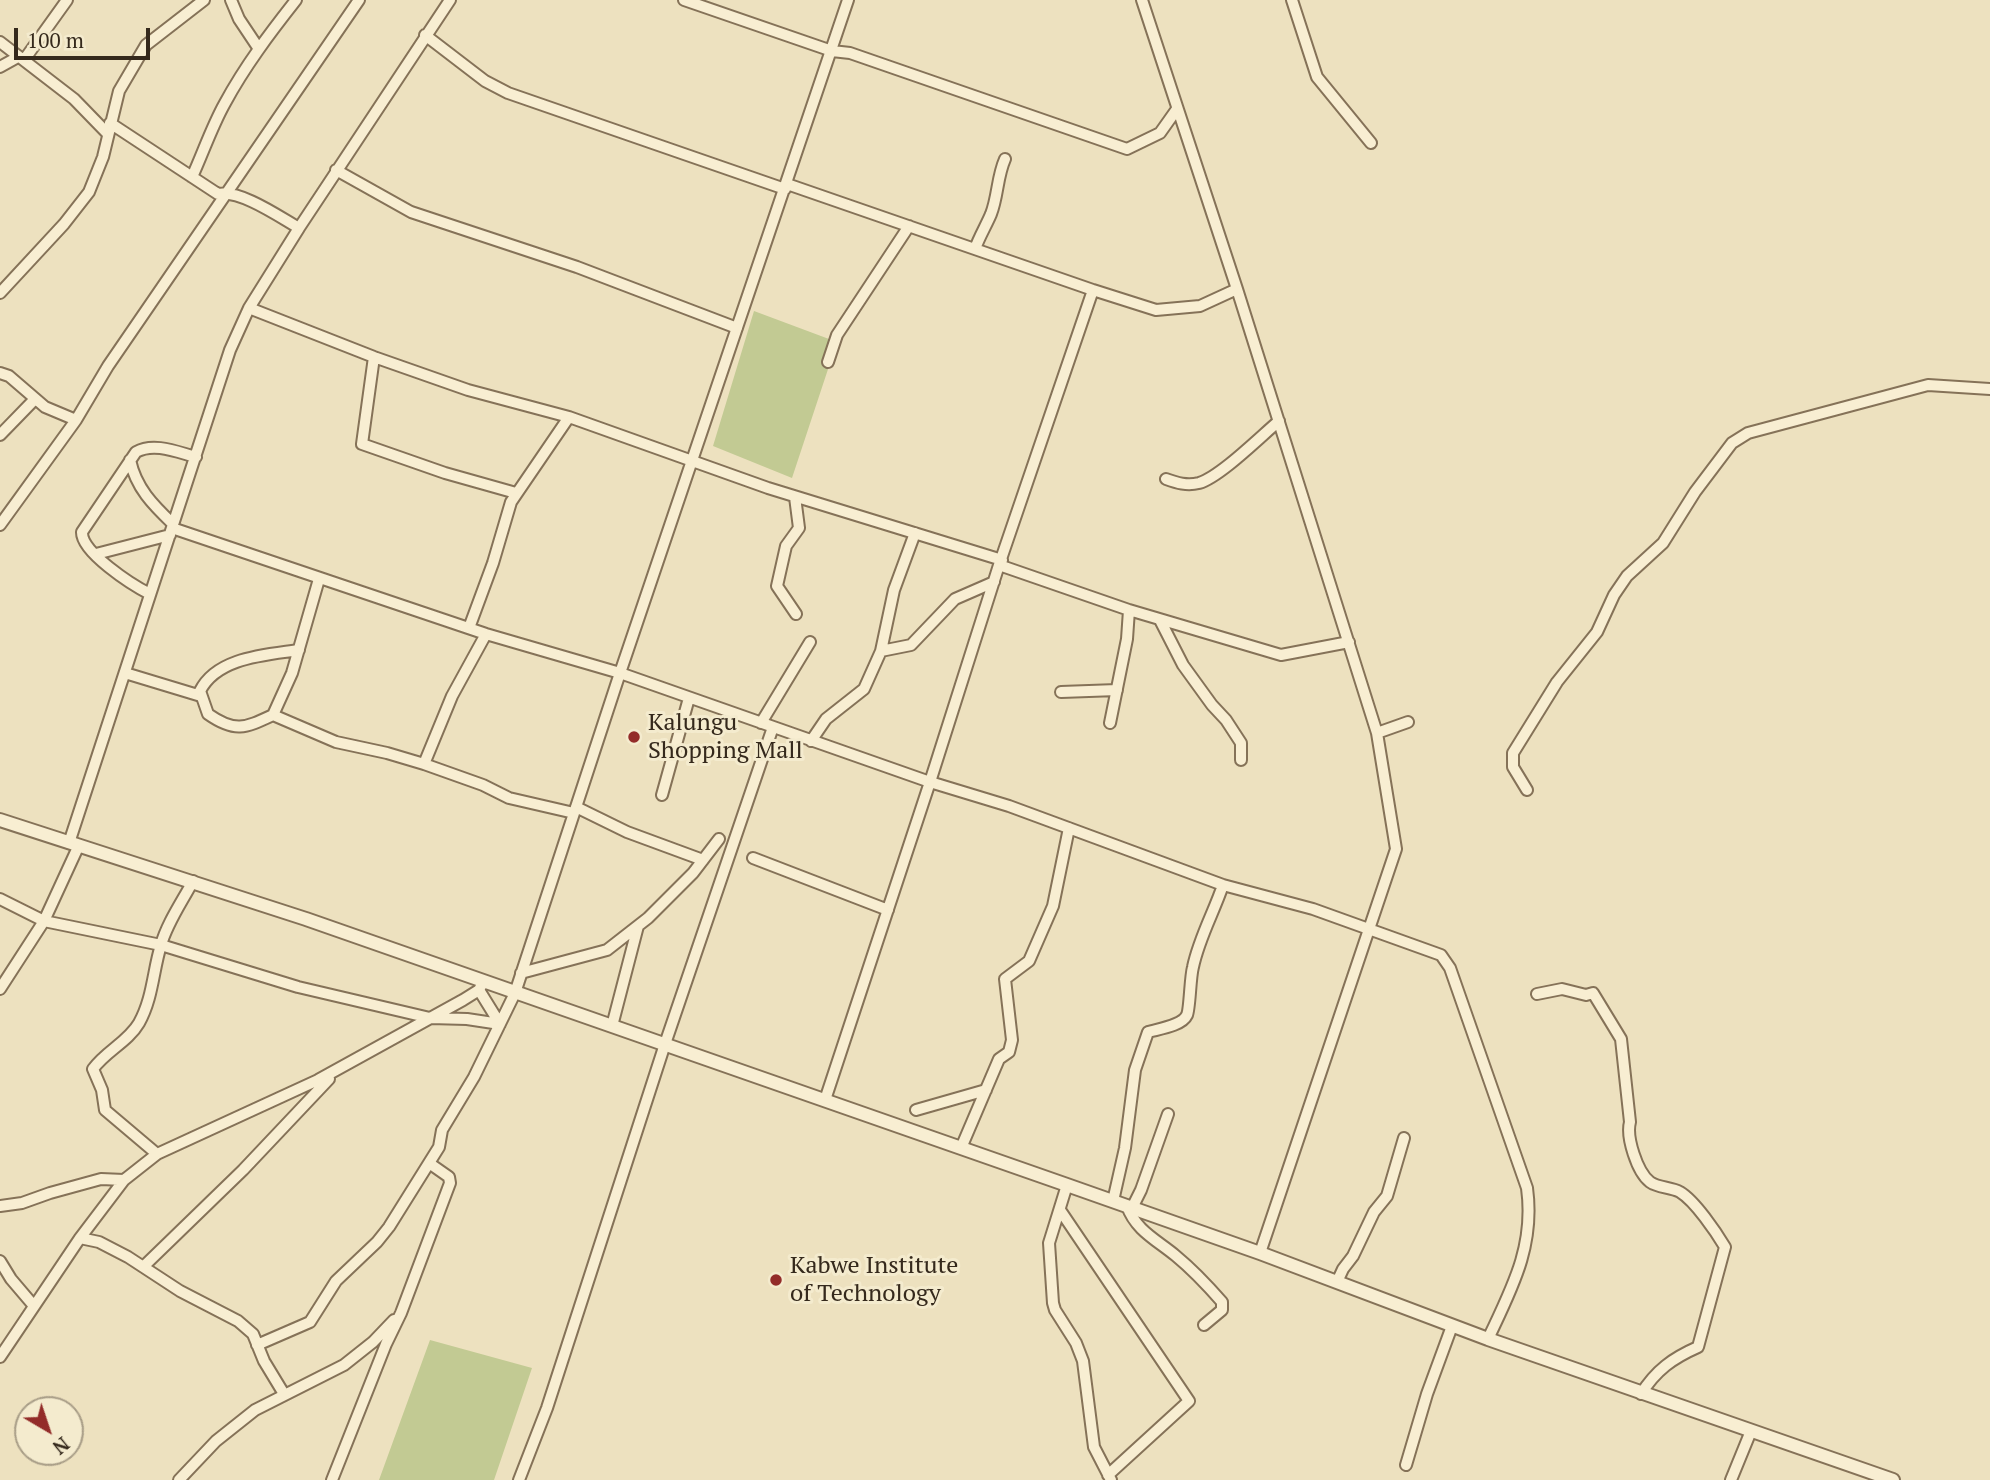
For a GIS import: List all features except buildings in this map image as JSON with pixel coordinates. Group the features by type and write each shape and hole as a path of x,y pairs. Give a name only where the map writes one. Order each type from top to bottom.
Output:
{"street":[{"path":"0,67 21,58 66,0"},
{"path":"0,293 64,224 89,192 97,176 118,91 146,45 204,0"},
{"path":"231,0 239,19 259,49"},
{"path":"192,177 224,103 259,49 296,0"},
{"path":"0,525 76,420 108,366 359,0"},
{"path":"0,989 44,921 74,844 150,594 230,350 249,308 336,170 450,0"},
{"path":"684,0 832,51 850,53 1127,149 1160,133 1177,109"},
{"path":"257,1345 310,1322 336,1280 389,1227 439,1147 442,1130 474,1077 514,993 848,0"},
{"path":"1142,0 1237,289 1377,733 1396,849 1260,1253"},
{"path":"1292,0 1317,77 1371,142"},
{"path":"425,35 485,81 508,93 1156,310 1200,306 1237,289"},
{"path":"0,42 109,129 218,194 227,193 255,204 299,228"},
{"path":"975,249 991,214 1005,159"},
{"path":"336,170 411,212 577,267 737,328"},
{"path":"828,362 837,335 909,226"},
{"path":"825,1100 1000,562 1093,290"},
{"path":"249,308 468,390 569,417 693,462 1000,562 1160,620 1281,655 1349,642"},
{"path":"374,357 362,444 445,473 516,493"},
{"path":"0,373 9,376 45,407 76,420"},
{"path":"1527,790 1513,767 1513,753 1519,742 1558,682 1597,632 1614,595 1627,576 1663,543 1695,492 1732,443 1748,433 1928,385 1990,390"},
{"path":"0,435 35,399"},
{"path":"469,628 493,564 511,502 569,417"},
{"path":"1166,480 1185,485 1201,483 1279,421"},
{"path":"150,594 128,582 96,554 82,540 82,531 136,452 148,448 172,450 196,457"},
{"path":"130,460 133,475 141,489 172,529 486,634 620,673 930,782 1009,806 1223,885 1313,909 1441,955 1450,968 1527,1188 1530,1224 1518,1274 1488,1339"},
{"path":"795,496 799,528 786,547 777,586 796,614"},
{"path":"96,554 172,529"},
{"path":"811,741 826,719 864,689 881,651 894,590 915,533"},
{"path":"299,650 230,664 218,670 204,682 200,691 208,714 226,725 245,727 273,715 292,673 299,650 319,579"},
{"path":"881,651 911,645 955,599 994,582"},
{"path":"1110,723 1127,639 1129,610"},
{"path":"1160,620 1184,665 1241,743 1241,760"},
{"path":"424,764 452,696 486,634"},
{"path":"761,723 810,642"},
{"path":"125,673 201,696"},
{"path":"1061,692 1117,690"},
{"path":"662,795 689,698"},
{"path":"273,715 336,742 424,764 483,785 509,798 575,810 703,860"},
{"path":"1377,733 1408,722"},
{"path":"519,1480 547,1408 665,1044 773,727"},
{"path":"0,820 193,881 481,986 514,993 665,1044 1260,1253 1451,1326 1641,1394 1893,1480"},
{"path":"961,1148 999,1059 1009,1052 1012,1040 1005,979 1029,961 1054,906 1069,828"},
{"path":"521,973 607,950 638,926 693,873 719,839"},
{"path":"753,858 888,910"},
{"path":"157,1154 105,1110 102,1090 93,1069 102,1057 139,1024 153,986 161,945 193,881"},
{"path":"1113,1201 1125,1148 1135,1070 1148,1032 1173,1025 1187,1015 1193,966 1223,885"},
{"path":"0,899 44,921 161,945 298,987 430,1018 467,1019 500,1024"},
{"path":"611,1026 638,926"},
{"path":"0,1357 80,1238 124,1180 157,1154 271,1103 338,1069 481,986"},
{"path":"481,986 500,1024"},
{"path":"1537,994 1562,989 1586,995 1593,993 1602,1005 1621,1039 1630,1122 1628,1132 1635,1160 1650,1182 1682,1193 1713,1227 1725,1247 1698,1347 1680,1355 1657,1371 1641,1394"},
{"path":"143,1267 243,1170 338,1069"},
{"path":"916,1110 986,1090"},
{"path":"1129,1207 1141,1190 1168,1114"},
{"path":"1337,1282 1374,1212 1387,1196 1404,1139"},
{"path":"332,1480 401,1313 450,1183 449,1177 429,1163"},
{"path":"0,1206 22,1203 101,1180 124,1180"},
{"path":"1060,1210 1189,1401 1110,1478 1094,1447 1083,1361 1053,1303 1048,1253 1060,1210 1067,1185"},
{"path":"1129,1207 1132,1218 1142,1230 1203,1280 1222,1302 1222,1310 1203,1325"},
{"path":"80,1238 99,1242 180,1291 238,1321 253,1334 284,1394"},
{"path":"0,1261 34,1306"},
{"path":"179,1480 216,1441 256,1410 344,1365 373,1342 401,1313"},
{"path":"1406,1465 1451,1326"},
{"path":"1731,1480 1751,1431"}],"green space":[{"path":"754,311 837,342 792,478 713,446"},
{"path":"430,1340 532,1368 494,1480 379,1480"}],"place":[{"name":"Kalungu Shopping Mall","path":"634,737"},
{"name":"Kabwe Institute of Technology","path":"776,1280"}]}
